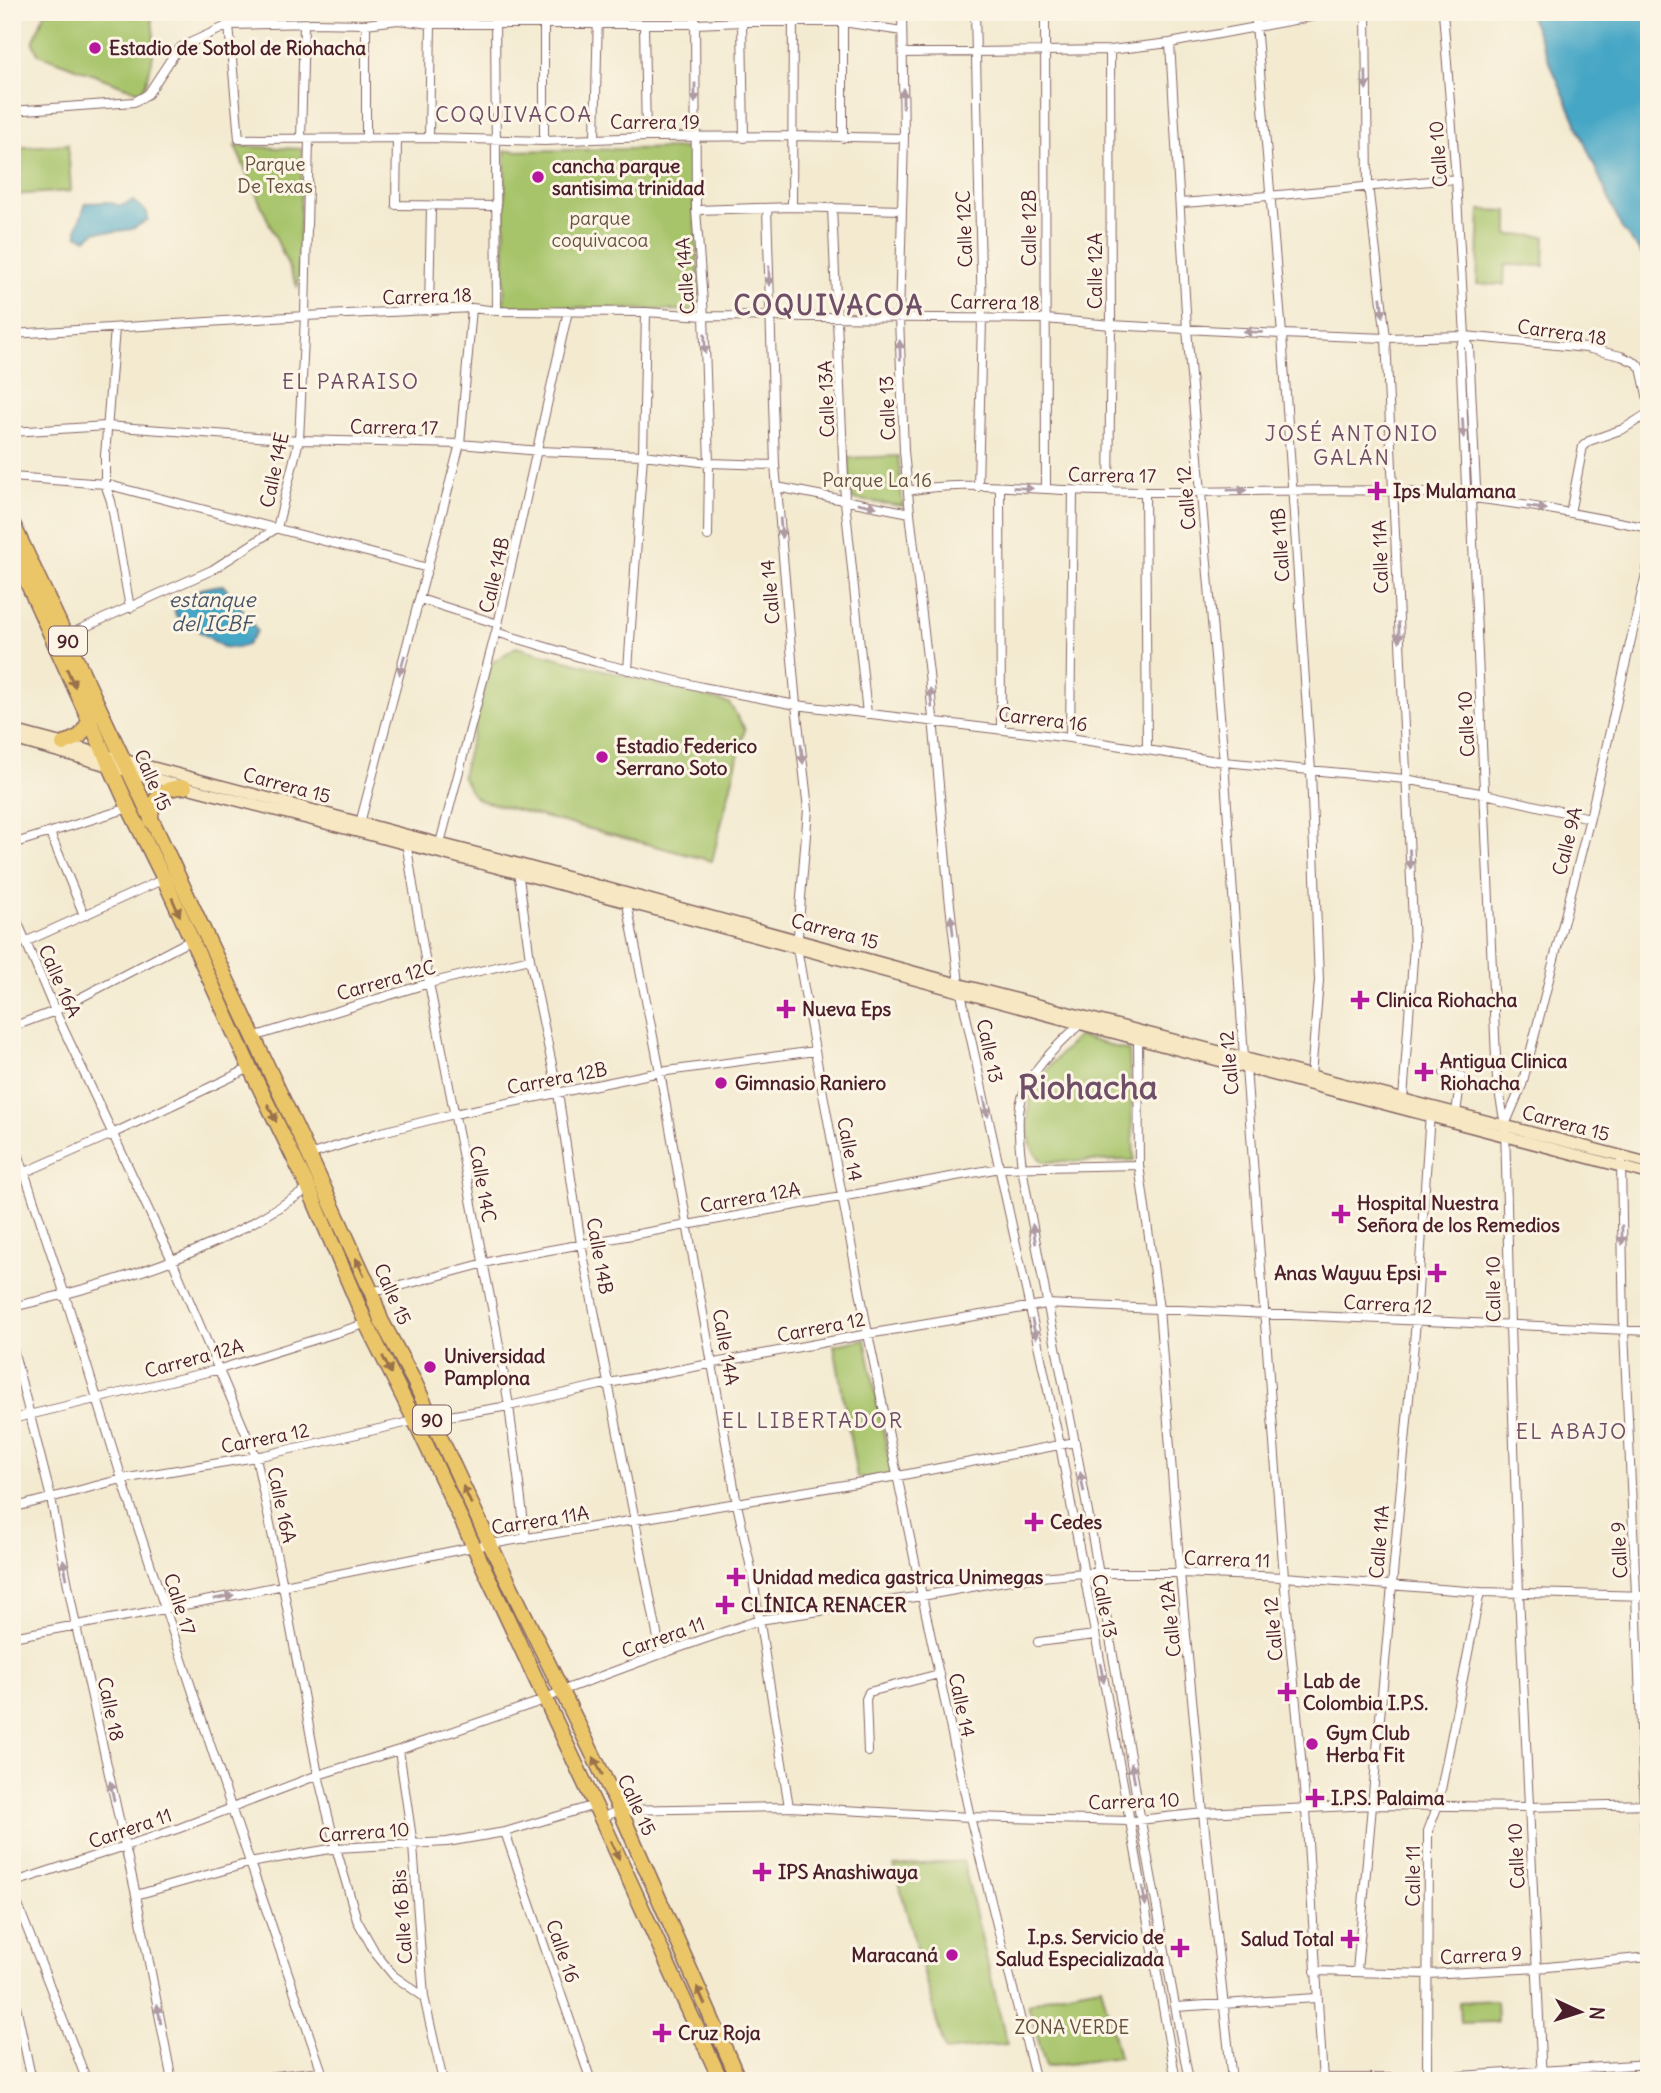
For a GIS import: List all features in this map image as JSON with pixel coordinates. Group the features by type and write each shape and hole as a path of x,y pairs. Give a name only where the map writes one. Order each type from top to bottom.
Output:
{"highway":[{"name":"Calle 15","path":"12,522 65,636 117,762 129,808 250,1068 371,1292 381,1320 432,1419 490,1545 620,1810 739,2081"},
{"name":"Calle 15","path":"14,556 90,720 152,822 309,1155 315,1184 366,1323 415,1421 721,2081"},
{"path":"63,744 80,736 90,720"},
{"path":"152,822 153,803 159,795 166,789 185,787"}],"main road":[{"name":"Carrera 15","path":"12,730 63,744 185,787 359,827"},
{"name":"Carrera 15","path":"12,739 117,762 1245,1063 1311,1075 1403,1100 1430,1112 1456,1114 1621,1161 1649,1163"},
{"name":"Carrera 15","path":"406,840 440,843 518,868"},
{"name":"Carrera 15","path":"960,988 1080,1024 1138,1034"},
{"path":"1245,1063 1505,1130"},
{"path":"1621,1161 1649,1174"}],"street":[{"name":"Calle 14E","path":"65,636 212,570 277,528 299,440 305,316 308,23 312,12"},
{"path":"495,12 497,311"},
{"path":"595,138 598,12"},
{"name":"Calle 14A","path":"695,12 694,138 704,316 709,463 708,536"},
{"name":"Calle 13","path":"902,12 904,138 899,317 908,491 960,988 1060,1445 1176,2081"},
{"name":"Calle 12C","path":"975,12 982,318 978,487"},
{"path":"1045,12 1045,50"},
{"name":"Calle 11B","path":"1255,12 1282,334 1311,771 1319,981 1311,1075"},
{"path":"903,54 1110,50 1170,43 1337,12"},
{"name":"Calle 11A","path":"1366,12 1368,186 1386,338 1414,945 1403,1100"},
{"name":"Calle 10","path":"1443,12 1465,336 1469,347 1467,405 1476,487 1471,498 1497,1080 1505,1130 1520,1594 1542,2081"},
{"path":"12,111 134,102 143,99 181,47 226,17 366,24 398,16 431,24 695,24 793,17 902,30"},
{"name":"Carrera 19","path":"226,17 239,139 429,138 544,141 646,137 904,138"},
{"path":"792,207 793,17"},
{"path":"742,22 744,138"},
{"path":"842,22 843,138"},
{"path":"544,23 544,141"},
{"path":"366,24 366,139"},
{"path":"429,138 431,24"},
{"path":"645,24 646,137"},
{"name":"Calle 12","path":"1170,43 1187,329 1224,762 1284,1577 1306,1810 1323,2079"},
{"name":"Calle 12B","path":"1045,50 1046,489"},
{"name":"Calle 12A","path":"1109,491 1110,50"},
{"path":"397,139 396,205 497,206"},
{"path":"1180,203 1269,198 1456,179"},
{"path":"429,311 431,206"},
{"path":"696,210 792,207 902,210"},
{"name":"Calle 13A","path":"832,207 845,501 867,714"},
{"name":"Calle 14","path":"767,208 775,465 808,809 797,943 868,1334 922,1596 970,1818 1037,2081"},
{"path":"359,827 460,444 472,308"},
{"name":"Carrera 18","path":"12,334 472,308 497,311 646,312 704,316 1046,318 1282,334 1386,338 1465,336 1586,348 1621,356 1636,363 1640,368 1649,404"},
{"name":"Calle 14B","path":"440,843 497,628 568,311"},
{"path":"628,670 643,455 646,312"},
{"path":"115,328 106,426 105,484 111,501 130,608"},
{"path":"1570,513 1583,446 1589,441 1623,429 1649,413"},
{"name":"Carrera 17","path":"12,432 106,426 299,440 460,444 538,451 643,455 709,463 775,465"},
{"path":"12,477 105,484 428,568"},
{"path":"1000,486 1001,730"},
{"name":"Carrera 17","path":"908,491 926,487 1000,486 1145,492 1292,489 1393,491 1471,498 1649,528"},
{"path":"777,487 910,513"},
{"path":"1070,738 1073,491"},
{"path":"1145,492 1147,750"},
{"name":"Calle 9A","path":"1505,1130 1522,1085 1590,818 1649,561"},
{"name":"Carrera 16","path":"420,599 596,662 796,705 1070,738 1224,762 1405,779 1590,818"},
{"path":"12,844 129,808"},
{"path":"50,833 83,915"},
{"name":"Calle 14C","path":"406,840 429,983 496,1328 526,1539"},
{"name":"Calle 14B","path":"518,868 530,959 558,1093 581,1244 661,1654"},
{"path":"25,942 164,879"},
{"name":"Calle 14A","path":"627,897 760,1620 789,1807"},
{"name":"Calle 16A","path":"12,909 55,1011 172,1260 256,1457 318,1775 357,1920 376,1954 394,1976 424,1997"},
{"path":"12,1027 55,1011 191,940"},
{"name":"Carrera 12C","path":"253,1037 429,983 530,959"},
{"name":"Calle 13","path":"1080,1024 1060,1043 1027,1084 1019,1113 1023,1167 1046,1304 1099,1573 1189,2081"},
{"name":"Calle 12A","path":"1138,1034 1139,1165 1159,1309 1203,1814 1233,2081"},
{"name":"Carrera 12B","path":"309,1155 378,1133 454,1114 660,1072 815,1051"},
{"path":"12,1178 250,1068"},
{"path":"1444,1073 1461,1076 1456,1114"},
{"path":"1497,1080 1502,1090 1509,1093 1522,1085"},
{"name":"Calle 11A","path":"1357,1971 1416,1321 1430,1112"},
{"name":"Calle 17","path":"12,1135 230,1807 325,2081"},
{"name":"Calle 9","path":"1621,1161 1624,1331 1646,1804 1649,1943"},
{"name":"Carrera 12A","path":"371,1292 482,1264 581,1244 999,1168 1139,1165"},
{"path":"12,1307 65,1295 172,1260 244,1228 315,1184"},
{"name":"Carrera 12","path":"12,1508 122,1479 256,1457 415,1421 509,1406 609,1383 868,1334 1046,1304 1649,1331"},
{"name":"Carrera 12A","path":"12,1419 220,1368 381,1320"},
{"name":"Calle 18","path":"12,1345 51,1498 76,1626 136,1895 172,2081"},
{"name":"Carrera 11A","path":"12,1637 473,1547 898,1476 1075,1442"},
{"name":"Carrera 11","path":"12,1883 125,1847 318,1775 544,1700 561,1691 760,1620 1010,1580 1083,1573 1284,1577 1480,1592 1649,1596"},
{"name":"Calle 11","path":"1428,2079 1428,1831 1438,1805 1480,1592"},
{"path":"1038,1642 1095,1634"},
{"path":"868,1752 866,1699 869,1692 939,1674"},
{"name":"Calle 16 Bis","path":"399,1750 413,1844 424,1997 443,2081"},
{"name":"Carrera 10","path":"136,1895 249,1863 336,1848 447,1842 620,1810 789,1807 970,1818 1130,1821 1203,1814 1373,1805 1529,1807 1646,1804"},
{"name":"Calle 16","path":"505,1832 591,2081"},
{"path":"12,1890 87,2081"},
{"name":"Carrera 9","path":"1315,1971 1428,1974 1537,1968 1649,1957"},
{"path":"12,1987 32,2081"},
{"path":"1176,2007 1317,1997"},
{"path":"1308,2081 1428,2079 1649,2064"},
{"path":"230,2081 321,2071"}],"green space":[{"name":"Estadio de Sotbol de Riohacha","path":"45,12 150,12 154,34 153,54 142,93 38,54 33,43"},
{"path":"68,144 71,191 12,195 12,148"},
{"name":"Parque De Texas","path":"235,146 302,149 298,288"},
{"name":"parque coquivacoa","path":"690,148 701,311 504,306 505,151"},
{"path":"1480,210 1508,211 1508,235 1545,236 1544,266 1505,265 1504,285 1477,284"},
{"name":"Parque La 16","path":"898,456 903,506 852,499 848,458"},
{"name":"Estadio Federico Serrano Soto","path":"516,647 729,703 745,729 712,861 479,800 472,794 462,776 490,664"},
{"path":"1078,1036 1129,1051 1134,1160 1043,1162 1032,1147 1028,1128 1030,1100 1041,1077"},
{"path":"865,1339 892,1475 867,1478 857,1477 834,1345"},
{"name":"Maracaná","path":"963,1861 1007,2044 945,2051 894,1866"},
{"name":"ZONA VERDE","path":"1101,1986 1119,2057 1046,2067 1028,2005 1058,1994"},
{"path":"1496,2000 1497,2022 1460,2023 1459,2002"}],"water":[{"path":"1528,12 1649,12 1649,263 1621,227"},
{"path":"133,201 147,212 148,220 132,229 97,231 86,239 77,235 86,203 108,202 121,206"},
{"name":"estanque del ICBF","path":"223,585 257,631 247,645 237,648 223,647 176,616 174,607 191,594 208,587"}],"place":[{"name":"Estadio de Sotbol de Riohacha","path":"95,48"},
{"name":"cancha parque santisima trinidad","path":"538,177"},
{"name":"Ips Mulamana","path":"1377,491"},
{"name":"Estadio Federico Serrano Soto","path":"602,757"},
{"name":"Clinica Riohacha","path":"1360,1000"},
{"name":"Nueva Eps","path":"786,1009"},
{"name":"Antigua Clinica Riohacha","path":"1424,1072"},
{"name":"Gimnasio Raniero","path":"721,1083"},
{"name":"Hospital Nuestra Señora de los Remedios","path":"1341,1214"},
{"name":"Anas Wayuu Epsi","path":"1437,1273"},
{"name":"Universidad Pamplona","path":"430,1367"},
{"name":"Cedes","path":"1034,1522"},
{"name":"Unidad medica gastrica Unimegas","path":"736,1577"},
{"name":"CLÍNICA RENACER","path":"725,1605"},
{"name":"Lab de Colombia I.P.S.","path":"1287,1692"},
{"name":"Gym Club Herba Fit","path":"1312,1744"},
{"name":"I.P.S. Palaima","path":"1315,1798"},
{"name":"IPS Anashiwaya","path":"762,1872"},
{"name":"Salud Total","path":"1350,1939"},
{"name":"I.p.s. Servicio de Salud Especializada","path":"1180,1948"},
{"name":"Maracaná","path":"952,1955"},
{"name":"Cruz Roja","path":"662,2033"}],"district":[{"name":"COQUIVACOA","path":"514,114"},
{"name":"COQUIVACOA","path":"829,305"},
{"name":"EL PARAISO","path":"351,381"},
{"name":"JOSÉ ANTONIO GALÁN","path":"1352,445"},
{"name":"Riohacha","path":"1088,1087"},
{"name":"EL LIBERTADOR","path":"813,1420"},
{"name":"EL ABAJO","path":"1572,1431"}]}
